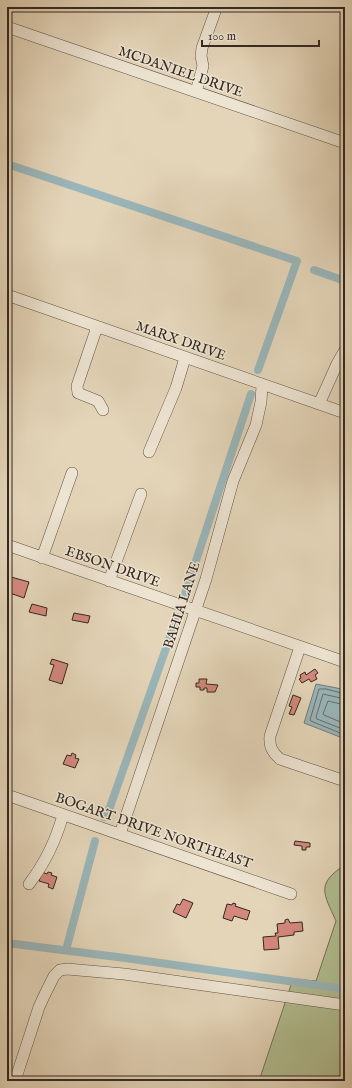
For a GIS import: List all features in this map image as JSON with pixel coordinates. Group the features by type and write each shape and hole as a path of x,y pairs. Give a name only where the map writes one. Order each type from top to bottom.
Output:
{"street":[{"path":"196,92 203,66 201,56 202,48 215,12"},
{"name":"MCDANIEL DRIVE","path":"7,28 345,143"},
{"name":"MARX DRIVE","path":"7,295 345,413"},
{"path":"98,327 77,386 78,393 98,400 104,410"},
{"path":"319,404 345,350"},
{"path":"149,452 176,388 185,358"},
{"name":"BAHIA LANE","path":"120,834 196,611 233,481 258,419 262,384"},
{"path":"42,558 72,473"},
{"path":"109,581 142,494"},
{"name":"EBSON DRIVE","path":"7,545 345,662"},
{"path":"300,647 270,736 269,744 273,753 280,759 345,781"},
{"name":"BOGART DRIVE NORTHEAST","path":"7,795 291,894"},
{"path":"29,884 43,864 59,831 63,814"},
{"path":"16,1076 46,992 54,976 60,970 67,969 124,974 345,1005"}],"green space":[{"path":"345,865 345,1081 259,1081 293,979 316,981 336,921 328,904 325,890 326,884 329,878"}],"water":[{"path":"316,684 342,689 345,691 345,739 304,723"}],"building":[{"path":"11,577 29,582 24,598 7,592"},
{"path":"32,604 47,608 46,616 29,612"},
{"path":"74,613 90,616 88,623 72,620"},
{"path":"52,659 68,664 62,684 49,680 54,665 50,664"},
{"path":"315,669 318,673 315,675 317,679 311,682 309,679 302,683 299,679 301,678 300,675 305,672 306,675"},
{"path":"199,679 207,679 206,684 218,685 215,692 207,692 207,688 200,690 200,687 196,687 196,683 199,683"},
{"path":"293,695 301,698 294,715 289,714 292,707 289,706"},
{"path":"72,753 76,755 75,758 79,759 75,768 63,764 67,755 71,756"},
{"path":"295,841 310,843 310,847 306,847 306,850 302,850 302,846 294,845"},
{"path":"42,872 47,874 48,872 52,873 51,875 57,877 53,889 48,887 49,884 39,881"},
{"path":"183,899 193,903 186,918 173,912 177,904 180,905"},
{"path":"233,903 236,904 235,906 250,911 247,920 234,916 232,921 223,918 227,904 232,905"},
{"path":"288,919 290,923 302,922 303,931 294,932 294,935 278,937 279,949 264,950 263,937 276,936 275,933 278,933 277,924 285,923 285,920"}],"waterway":[{"path":"7,164 297,261 258,370"},
{"path":"314,270 345,281"},
{"path":"185,594 251,394"},
{"path":"104,817 110,807 177,617"},
{"path":"66,950 95,841"},
{"path":"7,943 345,989"}]}
